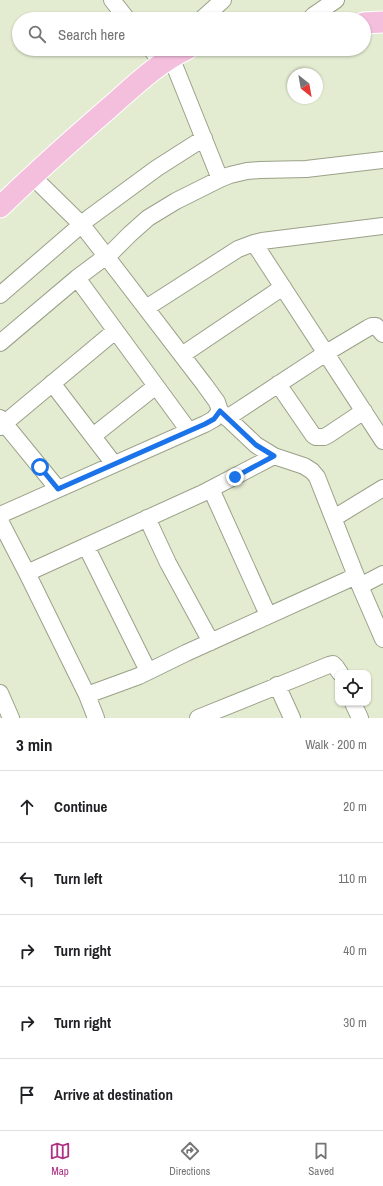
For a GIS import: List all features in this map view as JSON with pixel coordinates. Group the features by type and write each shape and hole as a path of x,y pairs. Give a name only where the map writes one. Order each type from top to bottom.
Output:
{"main road":[{"path":"371,23 383,22"},
{"path":"0,207 32,176 169,56"}],"street":[{"path":"112,0 121,12"},
{"path":"210,12 223,0"},
{"path":"318,12 336,0"},
{"path":"173,56 220,179"},
{"path":"0,295 82,225 157,168 204,138"},
{"path":"0,343 77,278 113,251 148,218 176,201 220,179 247,171 306,169 383,160"},
{"path":"32,176 82,225 217,402 223,415 256,445 274,456 312,470 321,485 358,581 383,639"},
{"path":"146,308 238,249 254,243 383,226"},
{"path":"254,243 383,441"},
{"path":"77,278 189,431"},
{"path":"182,355 283,287"},
{"path":"96,718 87,695 1,523 58,489 223,415 278,384 372,326 376,326 383,334"},
{"path":"58,489 1,423 115,331"},
{"path":"52,383 114,464"},
{"path":"278,384 313,435 316,437 324,437 328,435 364,411"},
{"path":"93,436 156,386"},
{"path":"27,573 211,489 274,456"},
{"path":"334,518 383,488"},
{"path":"211,489 268,616"},
{"path":"147,518 168,562 211,642"},
{"path":"86,546 148,672"},
{"path":"87,695 148,672 268,616 358,581 383,574"},
{"path":"198,718 329,665 333,664 338,670"},
{"path":"277,685 292,718"},
{"path":"0,694 11,718"},
{"path":"354,706 360,718"}],"route":[{"path":"40,467 58,489 205,424 214,419 220,411 256,445 274,456 235,477"}]}
